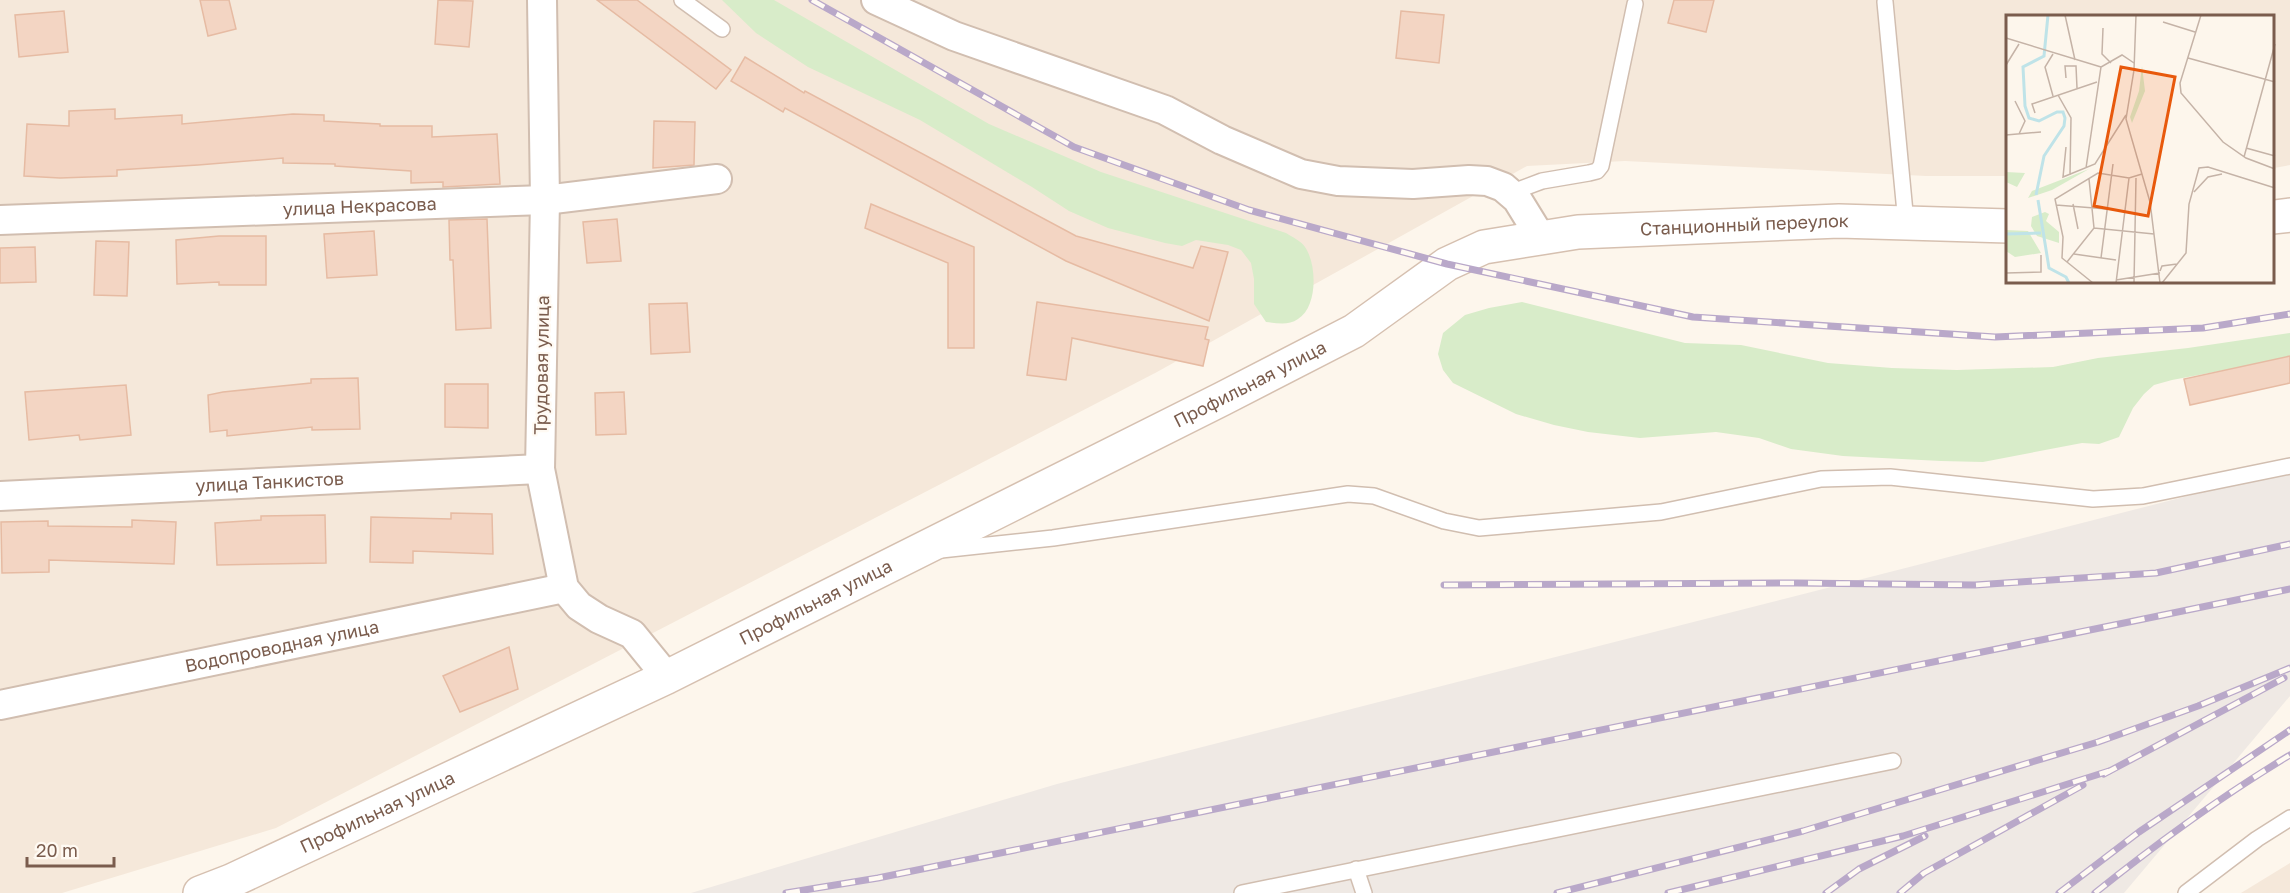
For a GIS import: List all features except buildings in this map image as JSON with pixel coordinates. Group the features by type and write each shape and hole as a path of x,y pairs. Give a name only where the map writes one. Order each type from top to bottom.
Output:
{"main road":[{"path":"2275,217 2290,215"},
{"name":"Станционный переулок","path":"1484,247 1578,232 1839,221 2006,226"},
{"name":"Профильная улица","path":"200,893 231,881 667,677 914,553 1354,331 1447,264 1484,247"}],"street":[{"name":"Трудовая улица","path":"542,0 545,200 540,469 564,588"},
{"path":"876,0 954,36 1165,110 1222,140 1301,174 1338,181 1413,184 1487,181 1503,188 1517,199 1541,238"},
{"name":"улица Некрасова","path":"0,220 545,200 717,179"},
{"name":"улица Танкистов","path":"0,496 540,469"},
{"path":"564,588 579,606 598,619 632,633 667,677"},
{"name":"Водопроводная улица","path":"0,705 564,588"}],"lane":[{"path":"682,0 722,30"},
{"path":"1885,2 1906,223"},
{"path":"1510,193 1542,181 1597,171 1601,165 1635,4"},
{"path":"914,553 1053,538 1348,494 1374,496 1444,521 1479,528 1661,512 1821,479 1890,477 2093,499 2143,496 2290,466"},
{"path":"1242,893 1893,761"},
{"path":"2186,893 2203,886 2257,839 2290,818"},
{"path":"1356,869 1364,893"}],"shaded area":[{"path":"0,0 2290,0 2290,165 2275,168 2275,15 2006,15 2006,176 1926,176 1625,161 1527,166 1157,372 276,828 62,893 0,893"},
{"path":"2290,470 2290,696 2124,893 691,893 1057,784"},
{"path":"2290,863 2290,893 2241,893"}],"green space":[{"path":"722,0 774,0 989,124 1101,172 1286,233 1305,247 1312,264 1314,285 1305,313 1290,323 1266,322 1254,304 1254,279 1251,263 1241,250 1228,245 1196,240 1182,246 1165,243 1108,228 1069,211 920,120 808,67 756,33"},
{"path":"1522,302 1685,343 1741,345 1828,363 1892,368 1957,370 2053,367 2098,358 2290,333 2290,358 2154,385 2133,408 2119,437 2099,444 2082,443 1983,462 1843,456 1791,449 1759,438 1716,432 1640,438 1588,432 1516,414 1453,383 1443,370 1438,354 1443,333 1465,315"}],"railway":[{"path":"812,0 1074,147 1249,210 1447,264 1693,317 1995,337 2203,328 2290,314"},
{"path":"1444,585 1797,583 1975,585 2156,573 2290,544"},
{"path":"786,893 878,878 2290,589"},
{"path":"1557,893 1803,831 2098,742 2198,706 2290,668"},
{"path":"2104,774 2284,678"},
{"path":"2059,893 2139,832 2290,730"},
{"path":"2095,893 2190,821 2290,755"},
{"path":"1668,893 1903,836 2109,771"},
{"path":"1900,893 1924,873 2083,785"},
{"path":"1826,893 1859,869 1925,836"}]}
